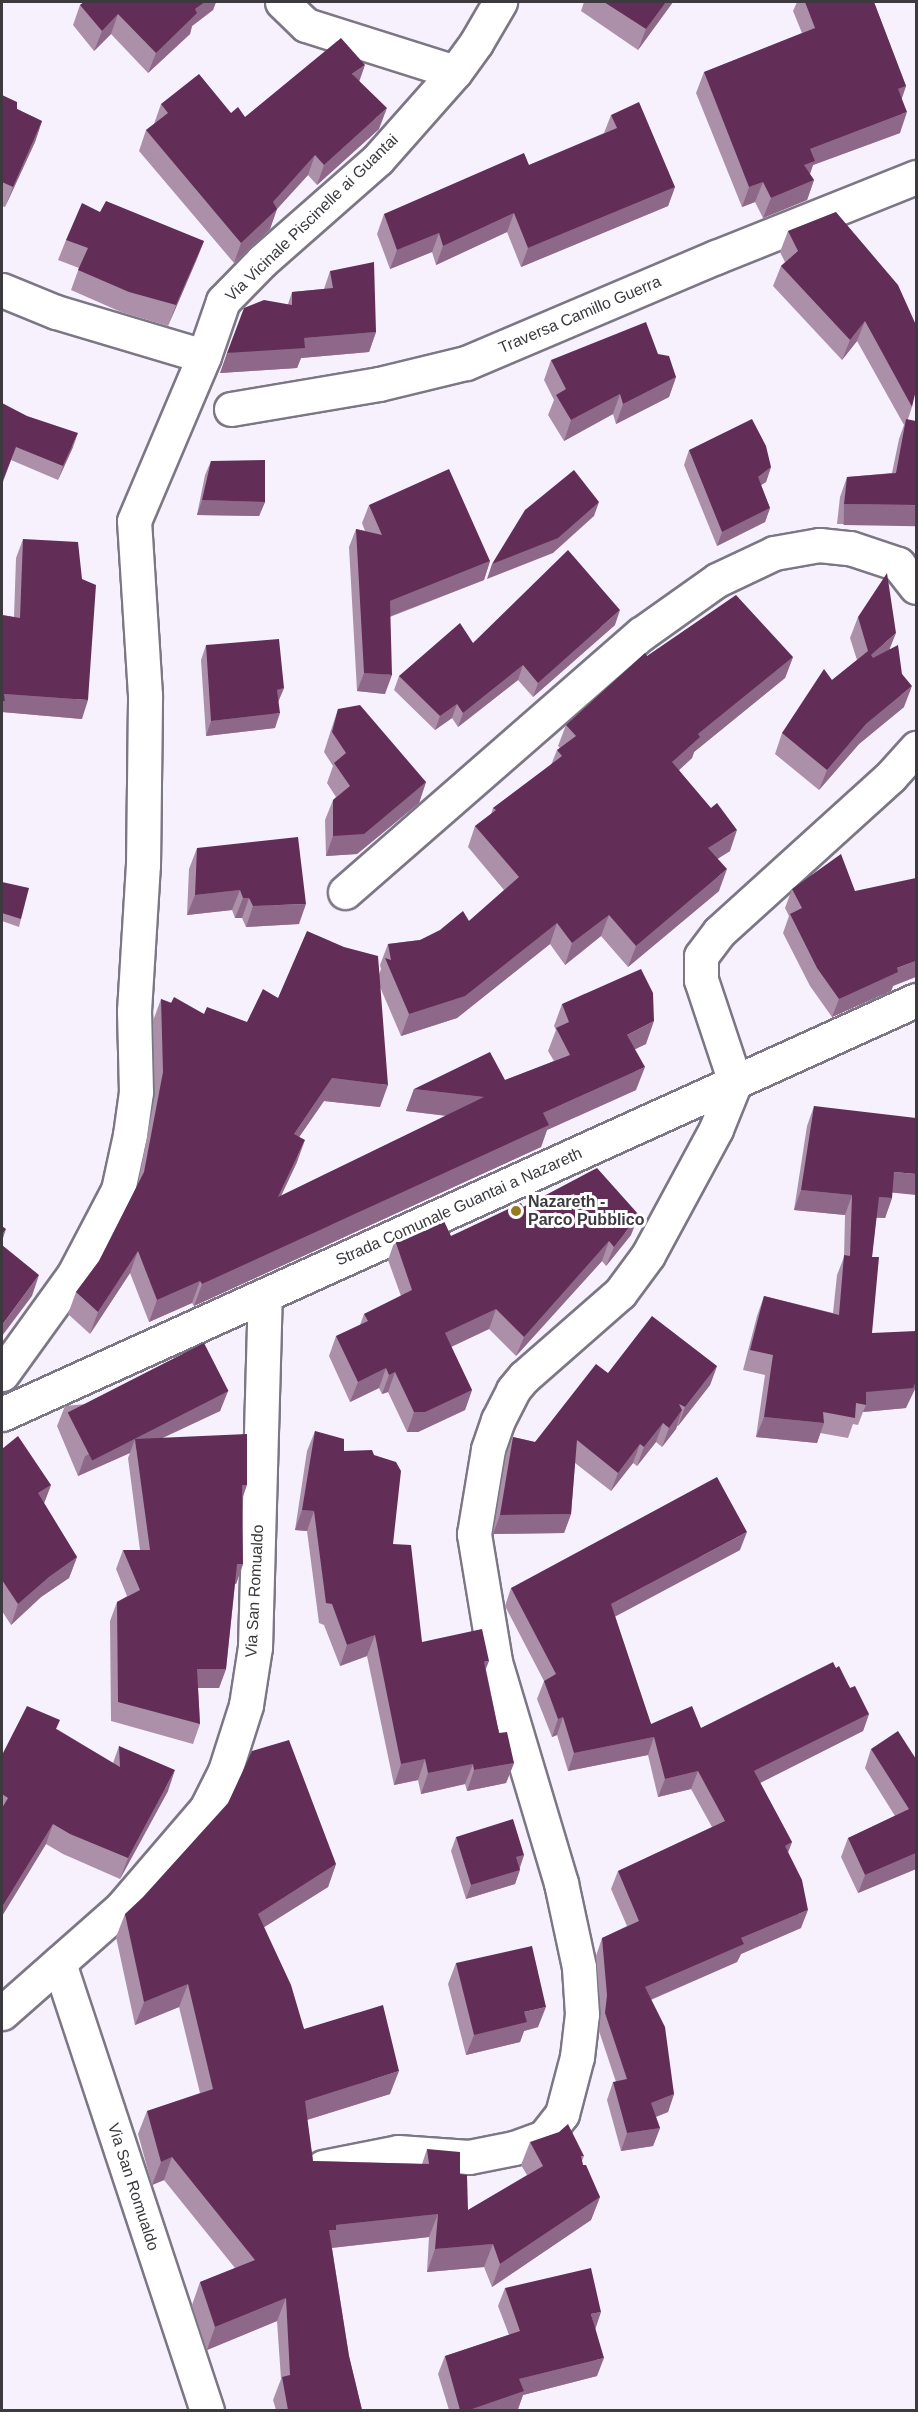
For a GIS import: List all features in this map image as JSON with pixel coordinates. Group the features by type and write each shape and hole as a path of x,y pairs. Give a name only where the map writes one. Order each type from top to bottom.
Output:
{"street":[{"path":"282,2 306,25 454,72"},
{"name":"Via Vicinale Piscinelle ai Guantai","path":"2,1374 74,1274 118,1190 130,1135 136,1092 134,1011 143,865 145,695 134,521 204,356 224,301 262,261 378,159 454,72 476,43 500,2"},
{"name":"Traversa Camillo Guerra","path":"231,409 379,384 466,363 716,257 916,177"},
{"path":"2,290 56,312 204,356"},
{"path":"345,892 641,634 717,580 774,553 819,545 850,548 898,564 916,587"},
{"path":"323,2167 398,2152 469,2157 514,2148 543,2137 562,2114 577,2057 582,2014 579,1967 561,1883 495,1661 474,1534 488,1449 498,1420 513,1390 524,1377 620,1293 648,1255 716,1129 735,1082 701,980 701,956 719,932 891,776 916,748"},
{"name":"Strada Comunale Guantai a Nazareth","path":"2,1414 916,1000"},
{"name":"Via San Romualdo","path":"2,2013 121,1908 207,1809 225,1771 246,1705 255,1647 265,1295"},
{"name":"Via San Romualdo","path":"59,1963 207,2410"}],"building":[{"path":"84,2 205,2 195,9 197,13 156,53 118,14 102,31 80,5"},
{"path":"604,2 666,2 646,29"},
{"path":"805,2 874,2 906,86 898,89 907,112 810,149 815,161 804,165 814,180 771,198 763,182 749,187 704,72 815,28"},
{"path":"341,38 365,65 352,74 387,108 324,165 315,155 273,202 277,209 241,243 146,130 168,113 161,104 199,74 231,113 238,107 245,117"},
{"path":"2,95 17,102 17,109 42,121 13,187 2,182"},
{"path":"639,102 675,187 528,248 514,213 443,246 439,233 397,250 384,214 524,153 529,165 617,128 611,115"},
{"path":"106,201 204,241 176,305 129,292 78,270 88,248 66,240 82,203 100,212"},
{"path":"836,212 898,285 916,325 916,390 912,407 865,321 850,340 781,266 798,251 788,231"},
{"path":"374,262 376,332 304,338 305,348 227,353 244,308 264,300 292,305 292,292 333,288 330,271"},
{"path":"646,322 658,354 669,356 676,377 623,404 620,394 571,420 556,395 566,389 551,360"},
{"path":"2,403 27,416 78,433 63,466 16,447 2,483"},
{"path":"752,419 766,446 771,467 758,477 770,508 722,532 689,450"},
{"path":"906,419 916,421 916,505 844,504 847,477 896,473"},
{"path":"265,460 265,502 202,500 211,461"},
{"path":"449,469 490,561 390,601 392,675 364,673 356,529 382,535 369,505"},
{"path":"574,470 599,502 558,538 492,564 525,510"},
{"path":"23,539 78,542 82,579 96,585 88,700 4,694 5,701 2,701 2,615 20,618"},
{"path":"568,550 620,610 538,683 523,665 463,713 457,704 440,716 399,676 460,623 473,643"},
{"path":"887,573 896,633 871,655 873,658 898,645 902,674 912,686 866,724 827,770 782,733 824,669 832,680 868,651 858,617"},
{"path":"736,595 793,657 698,734 700,737 672,762 711,808 717,803 737,830 708,848 727,869 636,946 609,915 572,943 557,923 465,996 409,1014 385,958 391,960 388,944 420,940 440,930 463,911 469,921 519,877 475,826 496,810 493,808 562,756 557,750 576,736 566,725 645,653 647,656"},
{"path":"279,639 284,688 277,690 280,713 211,721 206,645"},
{"path":"360,705 426,782 364,834 333,836 333,800 350,786 334,763 346,753 332,732 338,709"},
{"path":"298,837 306,904 253,906 249,898 243,898 240,890 195,895 197,848"},
{"path":"841,854 855,891 916,878 916,961 897,968 898,972 839,999 817,968 790,914 802,908 792,889"},
{"path":"2,882 29,888 21,919 2,913"},
{"path":"307,931 344,947 378,956 388,1085 332,1078 294,1134 305,1140 278,1197 484,1097 414,1089 490,1052 505,1080 570,1055 556,1028 569,1022 562,1004 641,969 653,993 654,1021 627,1035 645,1067 543,1113 549,1125 202,1284 200,1281 157,1300 138,1251 98,1312 76,1292 99,1261 144,1172 163,1072 161,999 171,1003 174,997 204,1014 207,1007 247,1022 263,989 278,998"},
{"path":"814,1106 916,1118 916,1174 894,1172 892,1198 879,1197 872,1257 879,1257 872,1333 916,1331 916,1381 913,1388 866,1392 866,1405 856,1403 855,1418 823,1412 824,1423 764,1417 773,1355 750,1350 764,1296 839,1315 844,1255 850,1256 852,1195 801,1190"},
{"path":"597,1168 639,1215 614,1247 609,1241 524,1337 496,1309 445,1333 472,1390 425,1412 414,1412 395,1372 389,1375 386,1368 358,1382 336,1336 368,1321 364,1314 412,1290 395,1240 443,1219 451,1236 521,1203 523,1207"},
{"path":"2,1245 39,1275 2,1325"},
{"path":"652,1316 717,1366 685,1407 679,1404 682,1410 669,1428 663,1423 644,1447 640,1444 618,1473 577,1440 571,1514 500,1515 513,1437 535,1442 596,1364 608,1373"},
{"path":"204,1343 229,1391 92,1461 68,1412"},
{"path":"315,1431 344,1439 344,1451 372,1450 374,1455 396,1462 401,1471 393,1544 411,1545 422,1642 482,1629 489,1661 484,1662 499,1733 507,1732 514,1763 474,1770 473,1764 428,1773 425,1759 401,1764 375,1635 347,1645 332,1604 326,1603 314,1511 302,1510"},
{"path":"247,1434 247,1485 242,1485 243,1564 237,1564 226,1669 197,1669 200,1724 118,1702 117,1602 140,1590 123,1550 150,1550 135,1439"},
{"path":"18,1436 51,1485 38,1493 77,1557 49,1577 18,1604 2,1580 2,1449"},
{"path":"717,1477 747,1532 611,1604 651,1724 692,1706 701,1728 833,1662 836,1668 839,1666 850,1688 855,1686 869,1714 754,1771 792,1842 785,1846 802,1880 808,1910 741,1938 744,1944 645,1987 665,2027 674,2094 651,2103 660,2128 627,2133 613,2082 627,2079 605,2013 607,1995 602,1938 639,1921 618,1871 725,1821 698,1771 665,1779 654,1737 574,1753 563,1717 558,1719 544,1681 556,1674 511,1588"},
{"path":"27,1706 60,1720 56,1729 120,1767 119,1746 175,1770 128,1858 70,1834 53,1824 2,1907 2,1808 8,1798 2,1794 2,1755"},
{"path":"898,1731 916,1759 916,1853 865,1875 848,1838 909,1809 871,1749"},
{"path":"289,1740 336,1864 258,1914 291,1985 304,2029 383,2005 399,2071 305,2101 313,2161 429,2164 427,2149 460,2152 460,2174 467,2175 468,2210 543,2166 530,2142 559,2132 568,2124 584,2156 581,2156 583,2165 586,2165 600,2197 500,2264 493,2244 435,2249 438,2214 336,2225 336,2230 329,2230 349,2356 362,2410 288,2410 282,2377 290,2375 286,2298 215,2327 200,2282 255,2260 172,2157 161,2162 147,2111 213,2089 188,1984 144,2002 125,1914 228,1803 252,1751"},
{"path":"513,1819 524,1855 516,1857 520,1870 471,1885 456,1837"},
{"path":"532,1946 546,2007 524,2012 527,2022 474,2035 456,1963"},
{"path":"591,2268 601,2312 591,2314 604,2358 519,2379 524,2391 469,2410 460,2410 445,2356 520,2331 505,2288"}],"place":[{"name":"Nazareth - Parco Pubblico","path":"516,1211"}]}
